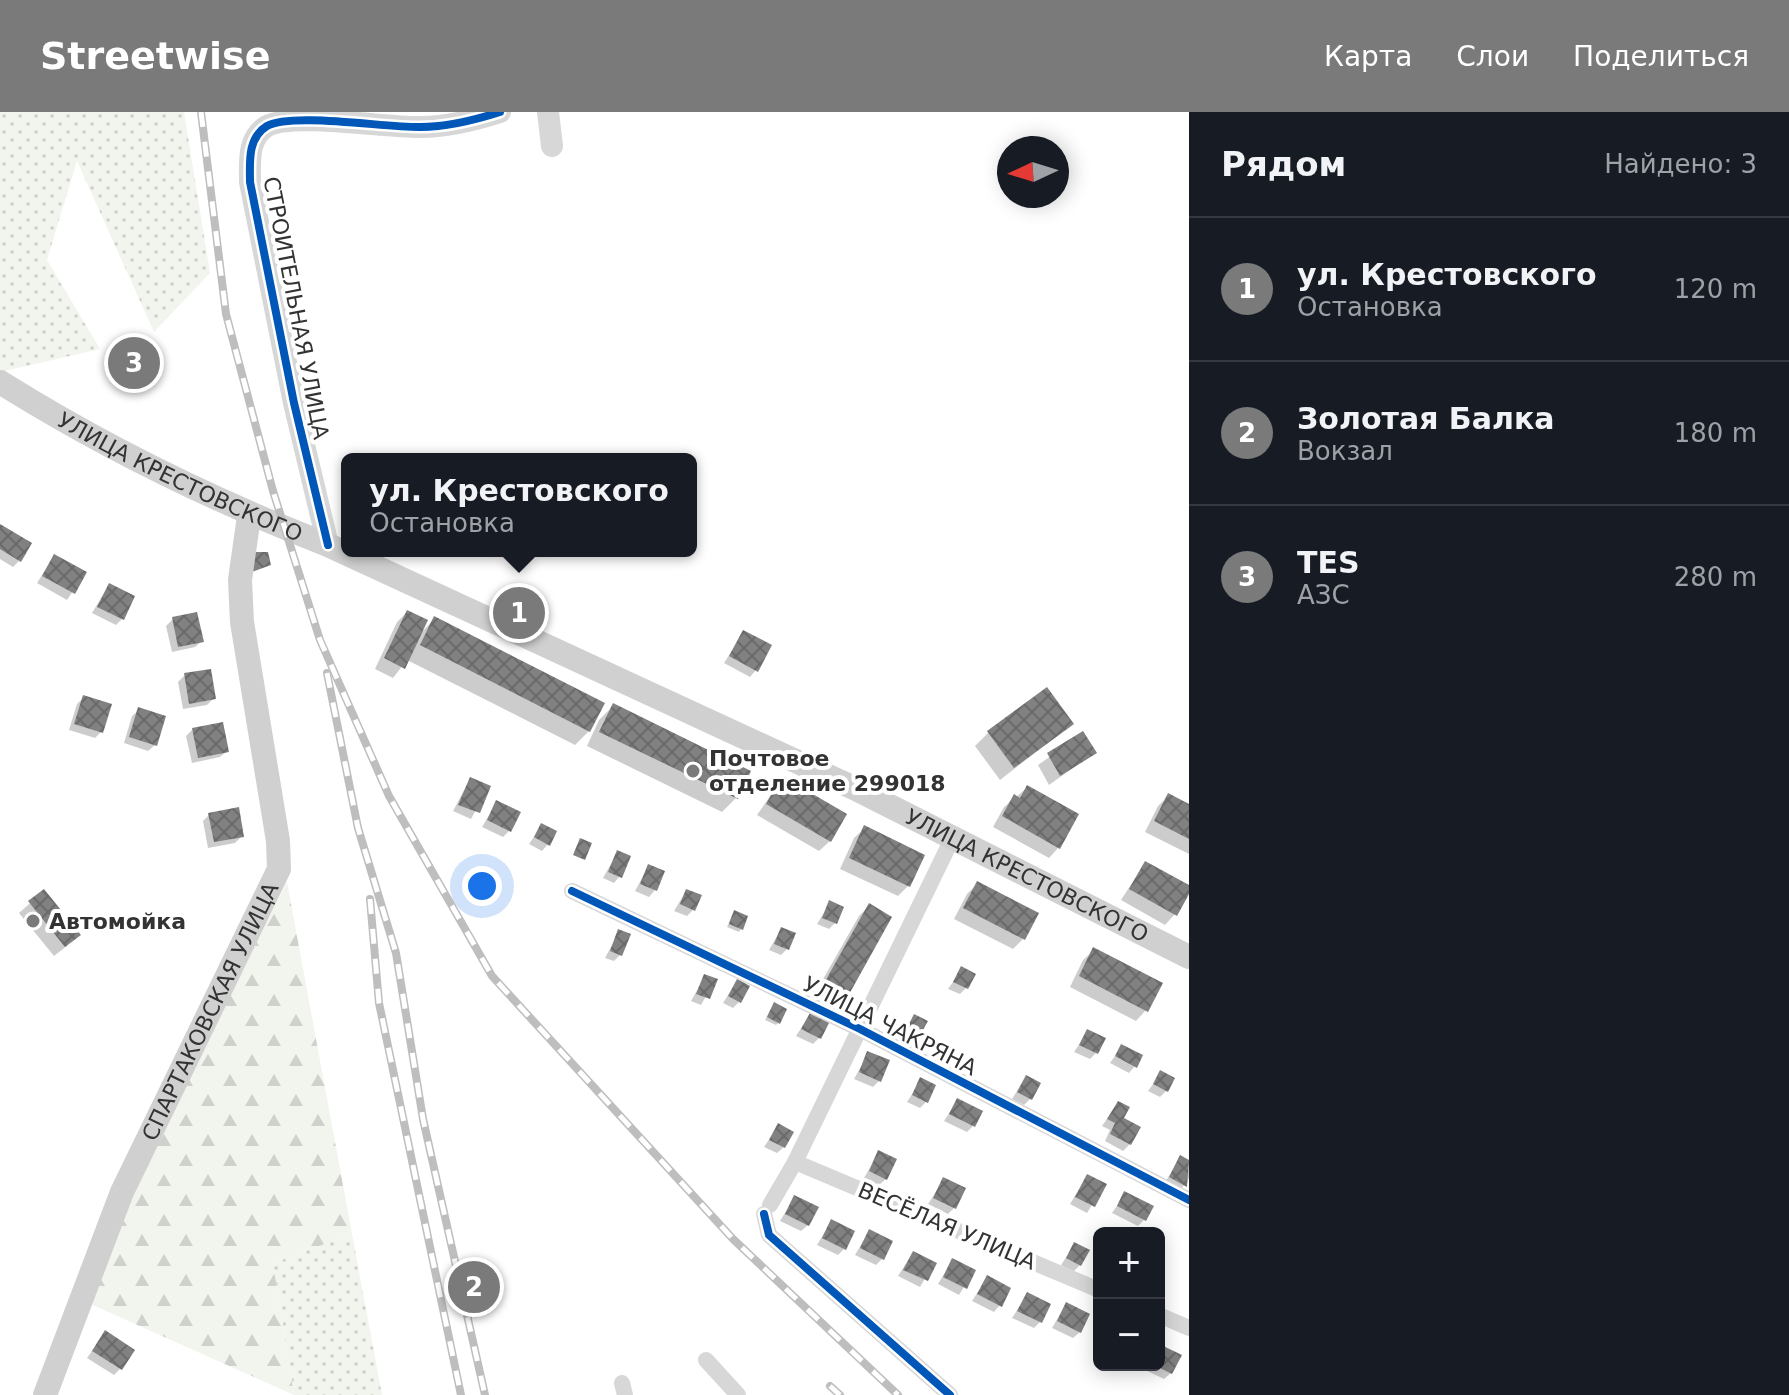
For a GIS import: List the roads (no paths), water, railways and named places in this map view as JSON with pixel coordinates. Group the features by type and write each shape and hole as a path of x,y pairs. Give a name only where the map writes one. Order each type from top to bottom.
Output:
{"main road":[{"name":"УЛИЦА КРЕСТОВСКОГО","path":"0,382 105,443 249,516 341,551"},
{"name":"СПАРТАКОВСКАЯ УЛИЦА","path":"45,1395 122,1192 279,869 278,841 242,622 240,580 249,516"},
{"name":"УЛИЦА КРЕСТОВСКОГО","path":"354,557 953,837 1189,957"}],"street":[{"name":"СТРОИТЕЛЬНАЯ УЛИЦА","path":"328,545 294,403 250,182 250,152 257,135 268,125 294,116 394,119 425,128 500,112"},
{"path":"548,112 552,146"},
{"path":"950,1395 769,1235 767,1210 795,1162 953,837"},
{"name":"УЛИЦА ЧАКРЯНА","path":"572,891 860,1029 1189,1200"},
{"name":"ВЕСЁЛАЯ УЛИЦА","path":"795,1162 1093,1287"},
{"path":"1165,1318 1189,1328"},
{"path":"706,1360 738,1395"}],"railway":[{"path":"201,112 226,314 273,491 320,640 389,796 492,976 733,1239 898,1395"},
{"path":"327,673 358,828 396,953 423,1119 485,1395"},
{"path":"370,899 379,1003 461,1395"},
{"path":"830,1386 840,1395"}],"place":[{"name":"TES","path":"134,363"},
{"name":"ул. Крестовского","path":"519,613"},
{"name":"Почтовое отделение 299018","path":"693,771"},
{"name":"Автомойка","path":"33,921"},
{"name":"Золотая Балка","path":"474,1287"}]}
